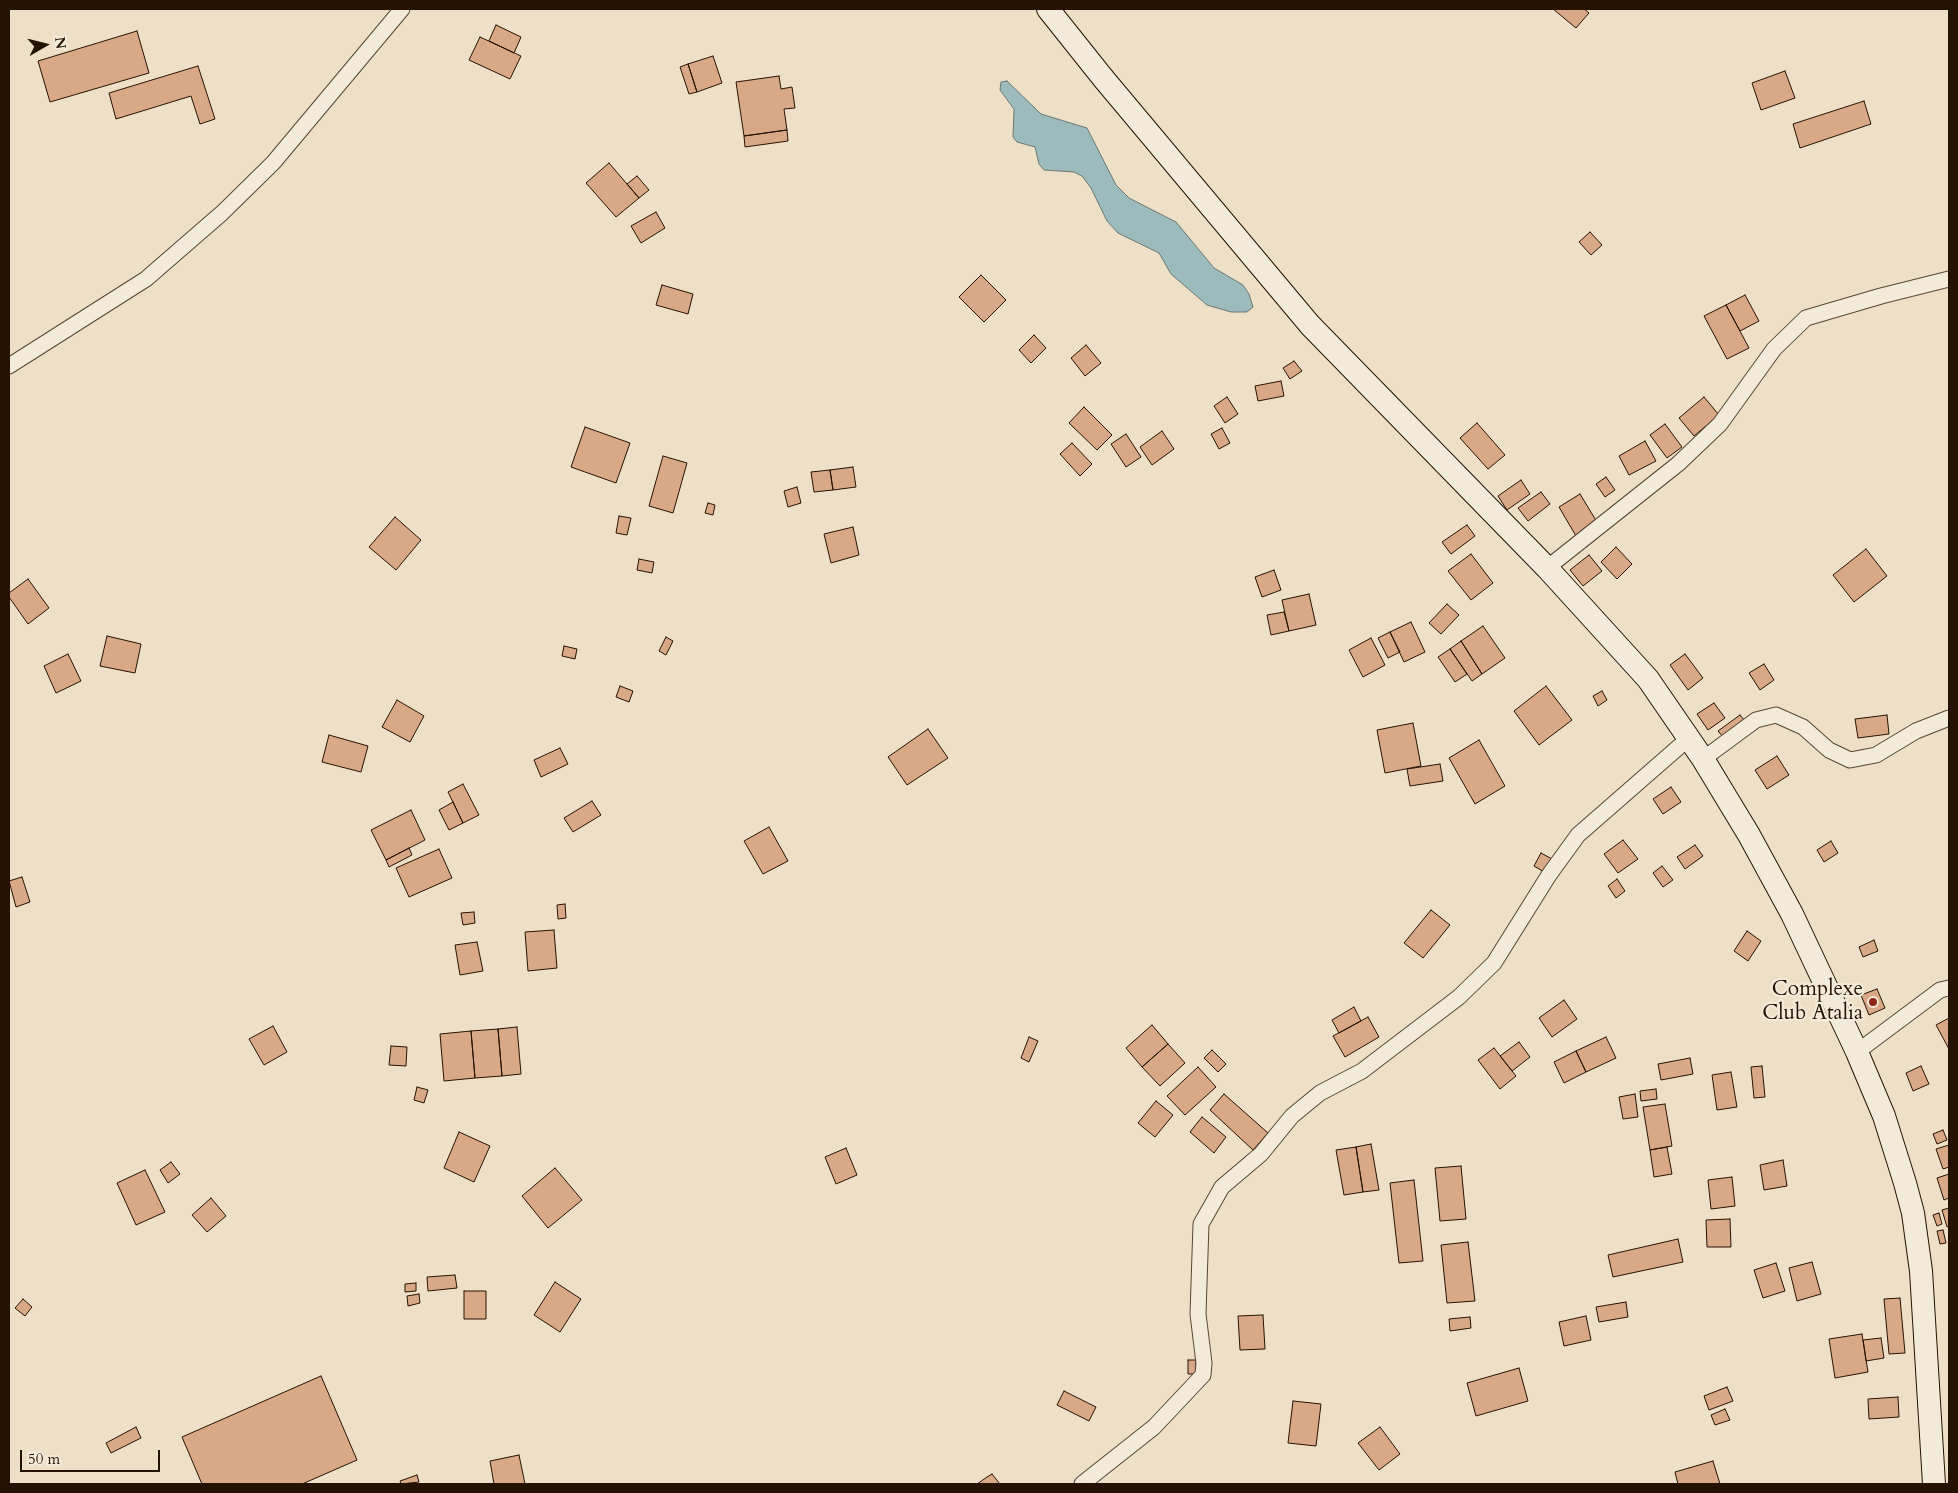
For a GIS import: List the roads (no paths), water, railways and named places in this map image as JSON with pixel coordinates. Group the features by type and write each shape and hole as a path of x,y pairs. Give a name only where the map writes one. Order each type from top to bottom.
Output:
{"street":[{"path":"9,366 146,279 222,213 273,163 402,9"},
{"path":"1048,9 1121,100 1310,325 1547,568 1648,678 1703,759 1749,835 1792,914 1857,1052 1884,1116 1913,1213 1921,1271 1934,1484"},
{"path":"1547,568 1678,464 1720,424 1774,349 1806,318 1949,279"},
{"path":"1703,759 1756,720 1776,715 1802,727 1830,750 1850,760 1876,755 1916,731 1949,718"},
{"path":"1082,1484 1154,1428 1203,1375 1204,1363 1198,1314 1198,1262 1201,1224 1222,1187 1261,1154 1292,1116 1320,1093 1362,1072 1459,997 1494,963 1549,875 1578,835 1689,738"},
{"path":"1857,1052 1940,990 1949,988"}],"water":[{"path":"1007,81 1041,114 1087,128 1116,185 1129,198 1176,222 1214,268 1243,285 1249,294 1253,307 1247,312 1231,312 1207,305 1171,274 1159,253 1118,233 1107,221 1091,188 1082,176 1074,172 1044,170 1039,164 1035,147 1017,142 1013,137 1014,109 1000,90 1001,82"}],"place":[{"name":"Complexe Club Atalia","path":"1873,1002"}]}
